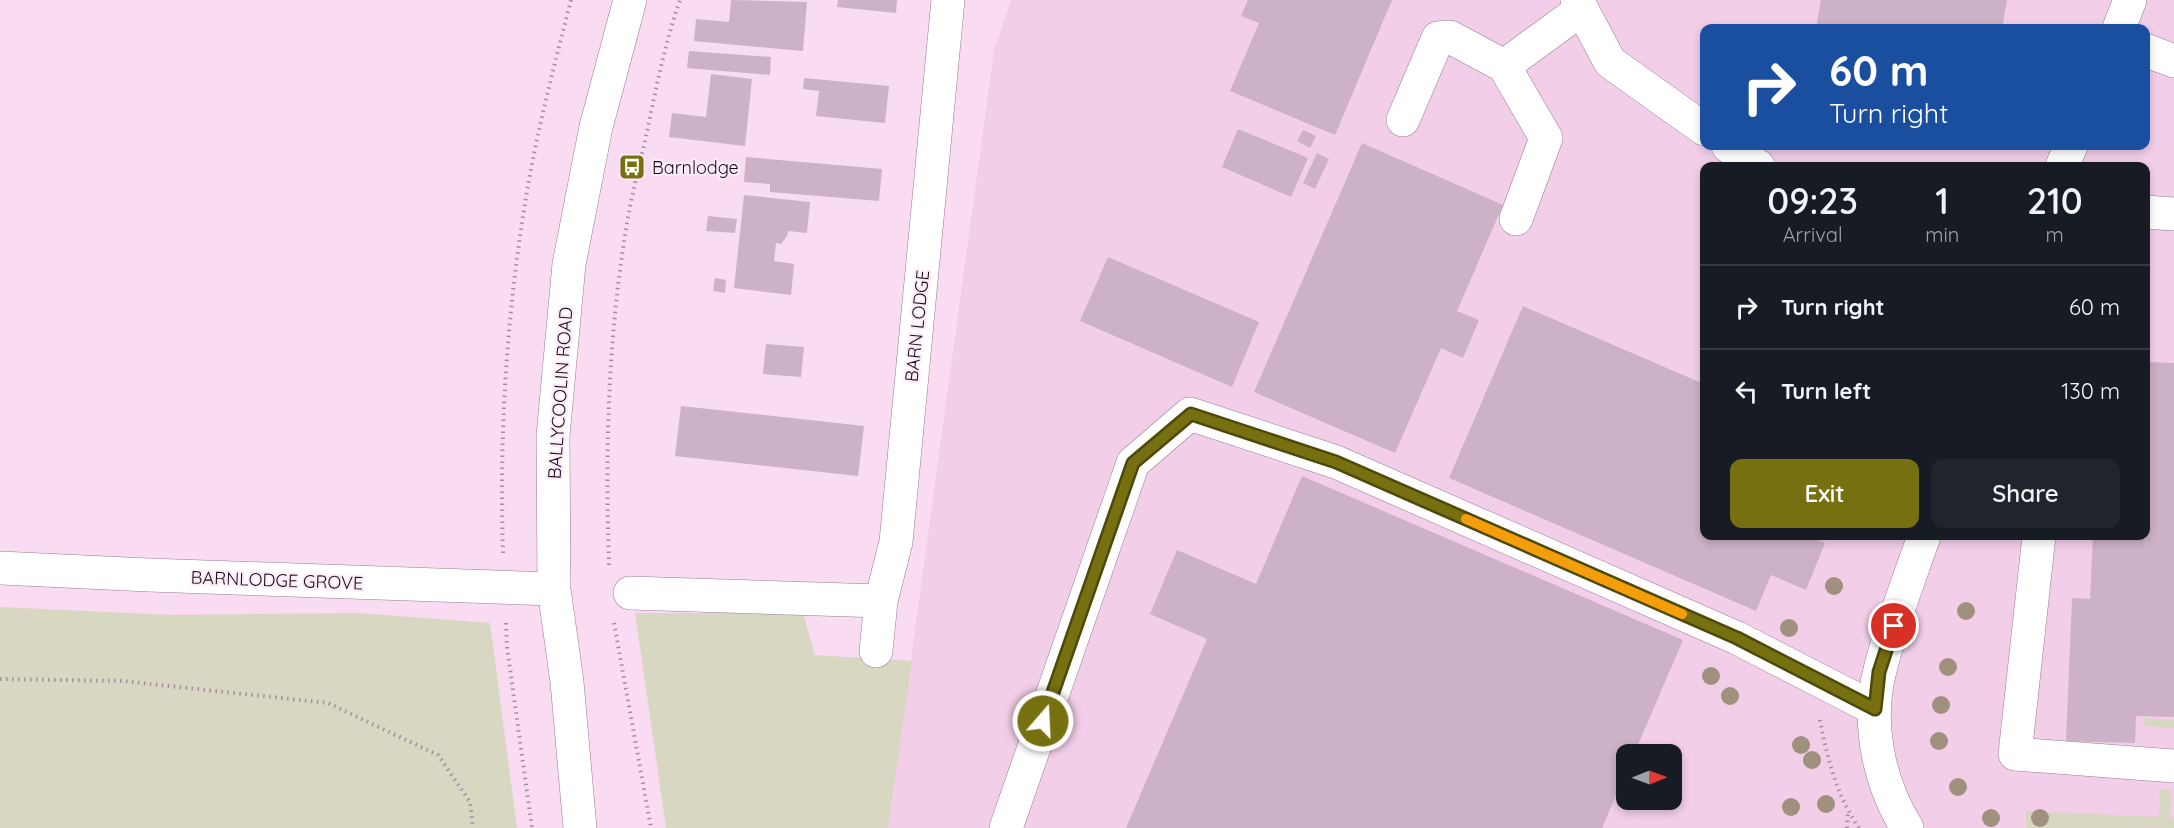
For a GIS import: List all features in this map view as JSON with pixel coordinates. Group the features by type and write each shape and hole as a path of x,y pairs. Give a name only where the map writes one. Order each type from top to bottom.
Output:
{"street":[{"name":"BALLYCOOLIN ROAD","path":"580,828 567,682 554,589 553,436 569,264 596,127 630,0"},
{"name":"BARN LODGE","path":"876,651 881,601 896,542 948,0"},
{"path":"2121,24 2130,0"},
{"path":"1504,66 1579,5 1610,62 1700,126"},
{"path":"1403,120 1438,38 1449,37 1504,66 1546,138 1516,219"},
{"path":"2150,52 2174,61"},
{"path":"1734,150 1752,162"},
{"path":"2150,212 2174,214"},
{"path":"1006,828 1133,463 1191,414 1336,462 1737,638 1875,709"},
{"path":"1907,828 1894,806 1882,771 1876,740 1875,709 1879,672 1923,540"},
{"path":"2038,540 2015,754 2174,766"},
{"name":"BARNLODGE GROVE","path":"0,568 554,589"},
{"path":"617,592 881,601"}],"path":[{"path":"651,828 617,592 607,494 608,434 612,351 620,278 634,191 659,72 680,0"},
{"path":"0,679 122,681 328,703 438,754 470,802 473,828"},
{"path":"1824,683 1819,715 1823,737 1839,792 1848,812 1859,828"},
{"path":"1848,812 1848,828"}],"shaded area":[{"path":"1011,0 2174,0 2174,828 888,828 994,51"}],"green space":[{"path":"0,607 172,615 358,613 490,623 517,828 0,828"},
{"path":"635,613 803,613 815,655 912,661 888,828 666,828"},
{"path":"2144,718 2174,720 2174,728 2144,726"},
{"path":"2160,789 2172,790 2170,817 2174,818 2174,828 2026,828 2026,811 2159,817"}],"building":[{"path":"731,0 807,2 803,51 694,41 696,19 729,22"},
{"path":"838,0 897,0 896,13 837,7"},
{"path":"1248,0 1392,0 1335,135 1230,91 1259,23 1241,16"},
{"path":"1821,0 2007,0 2003,24 1817,24"},
{"path":"689,51 771,57 770,75 687,68"},
{"path":"711,74 752,79 745,146 669,137 672,113 706,117"},
{"path":"804,78 889,86 885,123 816,116 819,91 803,89"},
{"path":"1238,129 1308,158 1291,197 1222,167"},
{"path":"1303,130 1316,136 1310,148 1297,141"},
{"path":"1362,143 1503,205 1457,311 1479,320 1463,358 1441,348 1395,453 1254,392"},
{"path":"1317,153 1329,159 1315,189 1303,183"},
{"path":"746,157 882,169 879,201 770,192 770,184 744,182"},
{"path":"744,195 810,202 807,233 788,231 781,244 776,243 774,261 794,264 791,295 734,288"},
{"path":"708,216 737,219 735,233 706,231"},
{"path":"1108,257 1259,322 1232,387 1080,321"},
{"path":"715,278 726,280 725,293 713,291"},
{"path":"1523,306 1700,382 1700,540 1817,540 1825,543 1806,590 1771,575 1756,611 1449,478"},
{"path":"766,344 804,347 801,377 763,374"},
{"path":"2150,362 2174,363 2174,717 2136,716 2135,743 2066,741 2072,598 2090,599 2093,540 2150,540"},
{"path":"681,406 864,426 858,476 675,456"},
{"path":"1302,476 1683,640 1638,744 1616,744 1616,795 1602,828 1126,828 1207,639 1150,614 1177,550 1256,584"}],"slow traffic":[{"path":"1466,519 1682,614"}],"place":[{"name":"Barnlodge","path":"632,167"}],"route":[{"path":"1043,721 1133,463 1191,414 1336,462 1737,638 1875,709 1879,672 1894,626"}]}
